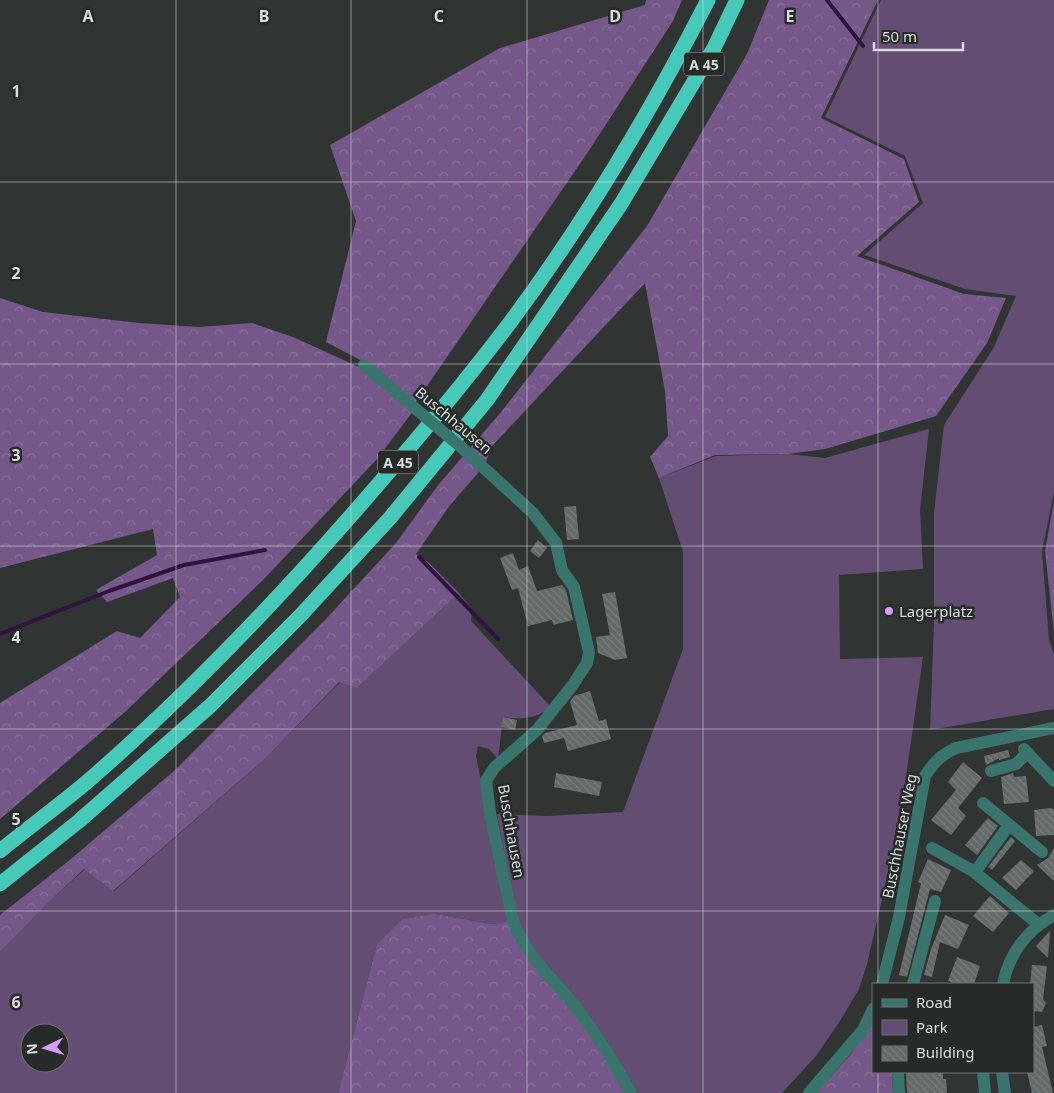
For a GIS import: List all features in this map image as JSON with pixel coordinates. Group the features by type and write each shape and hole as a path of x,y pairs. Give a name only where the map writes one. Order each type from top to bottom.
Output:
{"highway":[{"name":"A 45","path":"0,851 87,782 192,685 305,569 424,432 513,318 600,191 670,74 708,0"},
{"name":"A 45","path":"0,884 79,821 210,706 300,616 390,518 487,400 621,204 714,48 737,0"}],"street":[{"name":"Buschhausen","path":"364,366 461,446 533,513 556,543 562,570 574,586 584,622 589,652 587,663 572,686 537,730 494,768 486,781 490,813 513,921 519,937 532,958 574,1005 610,1056 631,1093"},
{"name":"Buschhauser Weg","path":"886,983 925,776 934,762 942,754 956,748 1054,728"},
{"path":"990,771 1016,764 1026,751 1054,780"},
{"path":"983,803 1042,852"},
{"path":"975,872 1010,826"},
{"path":"932,848 975,872 1038,924"},
{"path":"913,983 935,901"},
{"path":"1003,983 1008,965 1016,949 1038,924 1054,915"},
{"path":"809,1093 862,1030 872,1011"},
{"path":"898,1073 899,1093"},
{"path":"983,1073 985,1093"},
{"path":"1002,1073 1005,1093"}],"green space":[{"path":"646,0 682,0 673,21 588,152 416,402 366,363 326,342 356,221 330,145 500,48 645,5"},
{"path":"769,0 878,0 821,118 904,159 919,202 857,256 964,294 1006,298 987,343 936,416 825,449 788,454 715,455 659,478 650,457 668,436 665,391 645,283 491,447 485,465 450,505 416,554 429,563 459,593 357,688 339,682 267,757 113,891 84,869 0,952 0,915 71,859 174,771 325,620 396,543 439,484 502,411 647,226 747,54"},
{"path":"881,0 1054,0 1054,492 1042,551 1049,640 1054,655 1054,709 930,730 934,623 934,513 944,425 994,347 1016,296 965,289 864,255 923,203 905,156 825,117"},
{"path":"0,298 43,312 139,323 199,327 252,323 293,337 361,368 414,410 377,459 264,579 126,711 0,819 0,703 117,631 140,638 180,597 173,578 107,602 96,590 157,555 153,529 0,568"},
{"path":"929,429 920,510 923,569 839,575 840,659 923,657 899,826 867,964 859,989 816,1056 782,1093 636,1093 537,956 517,918 497,814 546,816 623,812 683,649 683,552 659,478 716,456 788,454 825,458"},
{"path":"1054,501 1054,633 1045,551"},
{"path":"459,593 472,609 471,621 550,706 541,714 528,718 503,717 498,759 489,749 478,746 476,756 508,921 493,924 435,914 377,944 338,1093 0,1093 0,952 53,898 85,869 114,891 267,757 340,682 357,688"},
{"path":"435,914 493,924 508,921 607,1059 626,1093 338,1093 377,944 403,919"},
{"path":"872,1022 872,1073 892,1073 893,1093 816,1093 851,1054"}],"building":[{"path":"576,506 579,539 567,540 564,507"},
{"path":"538,540 547,548 539,558 530,551"},
{"path":"513,553 519,570 528,566 537,591 562,585 566,590 573,620 553,625 552,620 528,626 518,588 512,590 500,558"},
{"path":"615,592 627,658 615,660 598,653 596,637 610,635 602,594"},
{"path":"590,691 599,721 606,719 611,739 568,751 564,738 544,743 542,736 545,733 577,725 570,702 574,696"},
{"path":"503,717 517,720 515,730 501,727"},
{"path":"1008,750 1010,757 999,760 999,758 986,765 984,756"},
{"path":"963,762 982,778 958,808 966,816 951,835 931,820 956,790 948,782"},
{"path":"556,773 602,782 599,796 554,787"},
{"path":"1013,773 1014,777 1026,776 1029,802 1004,804 1001,777"},
{"path":"1054,809 1054,835 1036,836 1034,810"},
{"path":"988,818 998,826 977,855 965,845"},
{"path":"1011,837 1015,841 992,870 988,867"},
{"path":"1054,848 1054,881 1037,865 1048,858"},
{"path":"928,859 951,870 941,892 930,889 907,977 899,975 921,883 918,882"},
{"path":"1021,860 1034,871 1016,890 1002,878"},
{"path":"990,896 1009,913 993,932 973,916"},
{"path":"945,915 969,925 958,949 940,942 932,977 924,975 931,949"},
{"path":"1050,931 1048,958 1036,946"},
{"path":"957,957 980,966 974,983 953,983 948,981"},
{"path":"1032,965 1047,966 1043,999 1046,1003 1042,1012 1034,1011 1034,983 1030,983"},
{"path":"1042,1025 1047,1046 1042,1047 1053,1093 1032,1093 1027,1073 1034,1073 1034,1027"},
{"path":"906,1073 943,1073 943,1079 946,1079 947,1093 907,1093"}],"waterway":[{"path":"827,0 863,46"},
{"path":"0,634 109,591 184,565 265,550"},
{"path":"419,557 498,639"}],"place":[{"name":"Lagerplatz","path":"889,611"}]}
